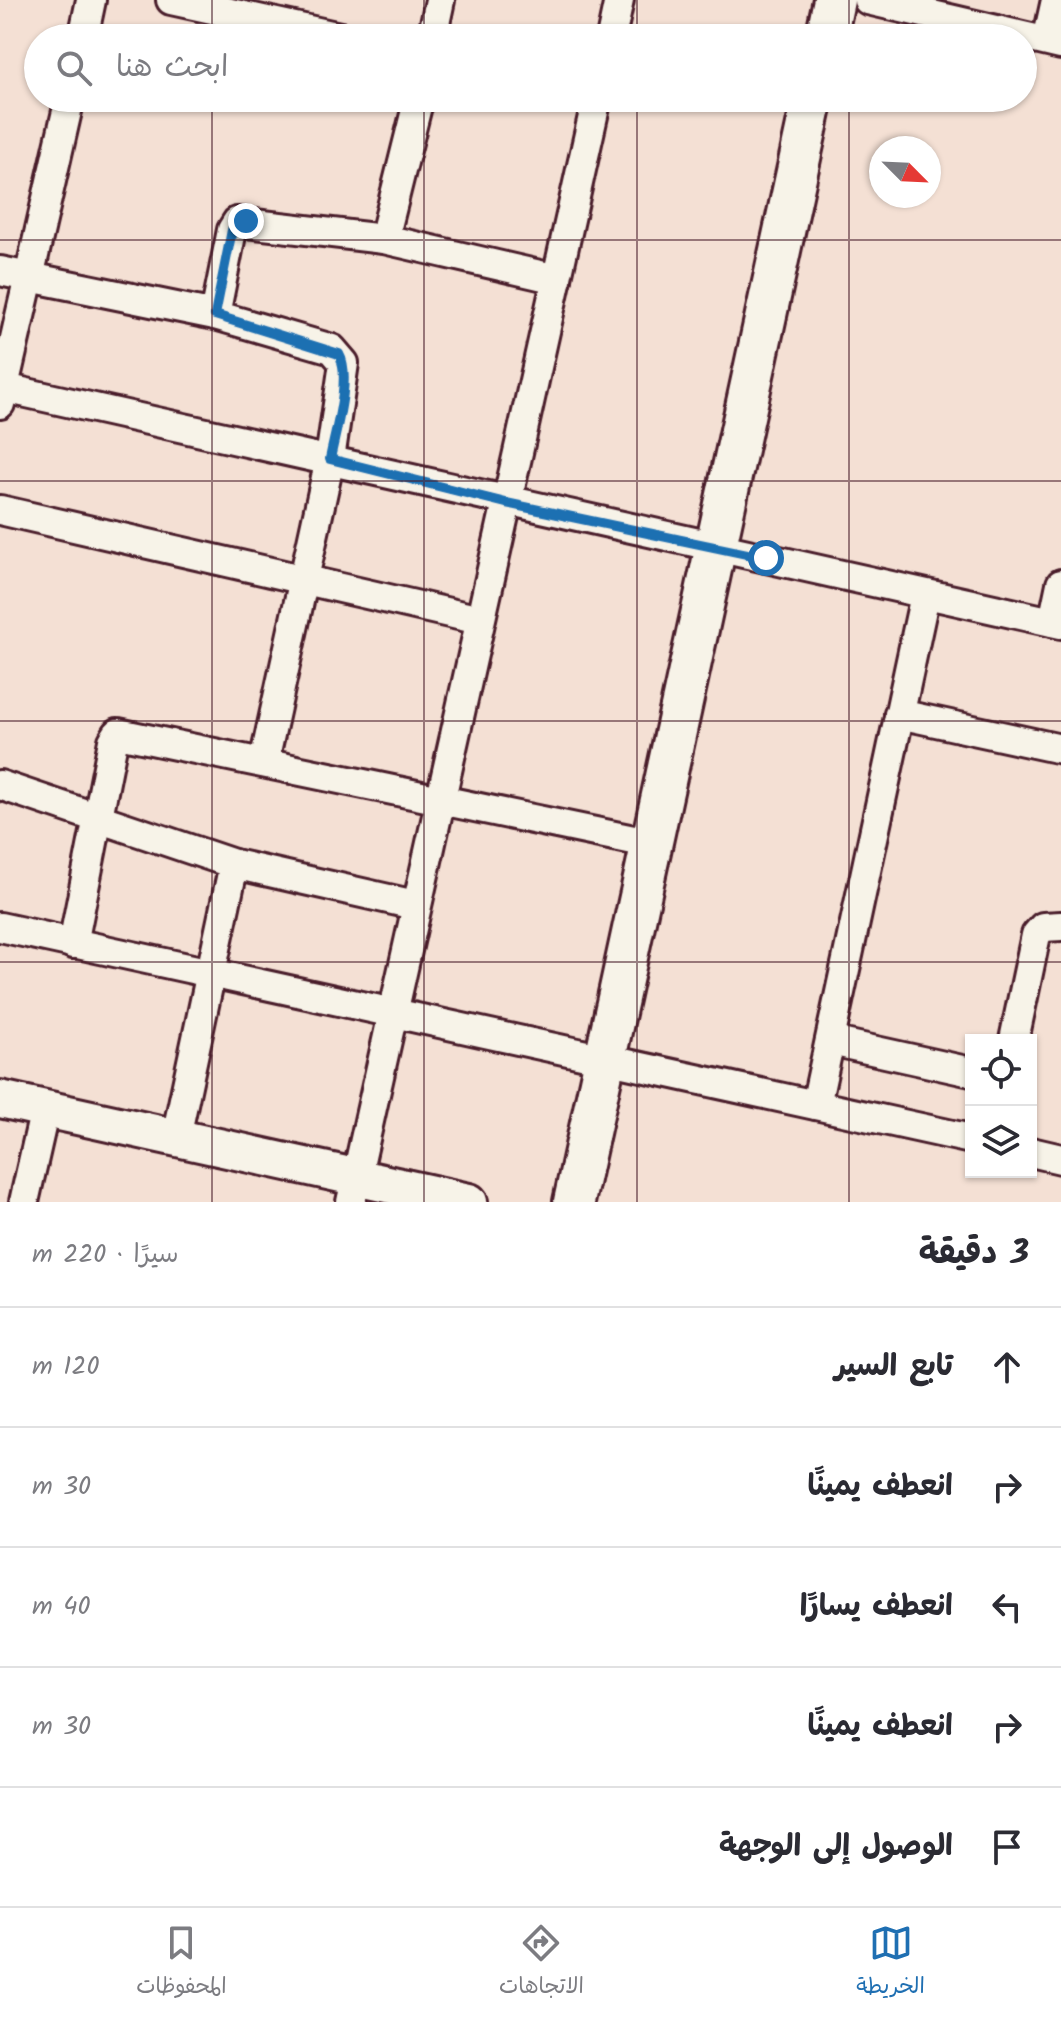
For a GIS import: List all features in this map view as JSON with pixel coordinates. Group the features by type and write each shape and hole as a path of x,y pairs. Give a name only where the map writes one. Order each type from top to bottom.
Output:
{"main road":[{"path":"829,24 834,0"},
{"path":"574,1202 810,112"}],"street":[{"path":"86,24 91,0"},
{"path":"171,0 281,24"},
{"path":"435,24 440,0"},
{"path":"614,24 619,0"},
{"path":"868,0 972,24"},
{"path":"1054,43 1056,0"},
{"path":"67,112 31,278 1,393 330,459 506,503 1057,623 1061,584"},
{"path":"384,239 416,112"},
{"path":"354,1189 594,112"},
{"path":"215,315 232,230 237,222 384,239 557,279"},
{"path":"0,271 215,315 339,354 344,363 344,380 330,459 264,762"},
{"path":"0,510 480,620"},
{"path":"816,1105 925,595"},
{"path":"899,714 1061,749"},
{"path":"73,944 113,741 118,733 653,844"},
{"path":"0,785 234,864 415,905"},
{"path":"176,1137 234,864"},
{"path":"1015,1034 1036,935 1043,927 1061,926"},
{"path":"0,927 965,1138"},
{"path":"831,1041 965,1071"},
{"path":"0,1099 176,1137 354,1189 469,1202"},
{"path":"24,1202 45,1109"},
{"path":"1037,1153 1061,1159"}],"route":[{"path":"246,221 237,222 232,230 215,315 332,349 339,354 344,363 344,380 330,459 506,503 766,558"}]}
